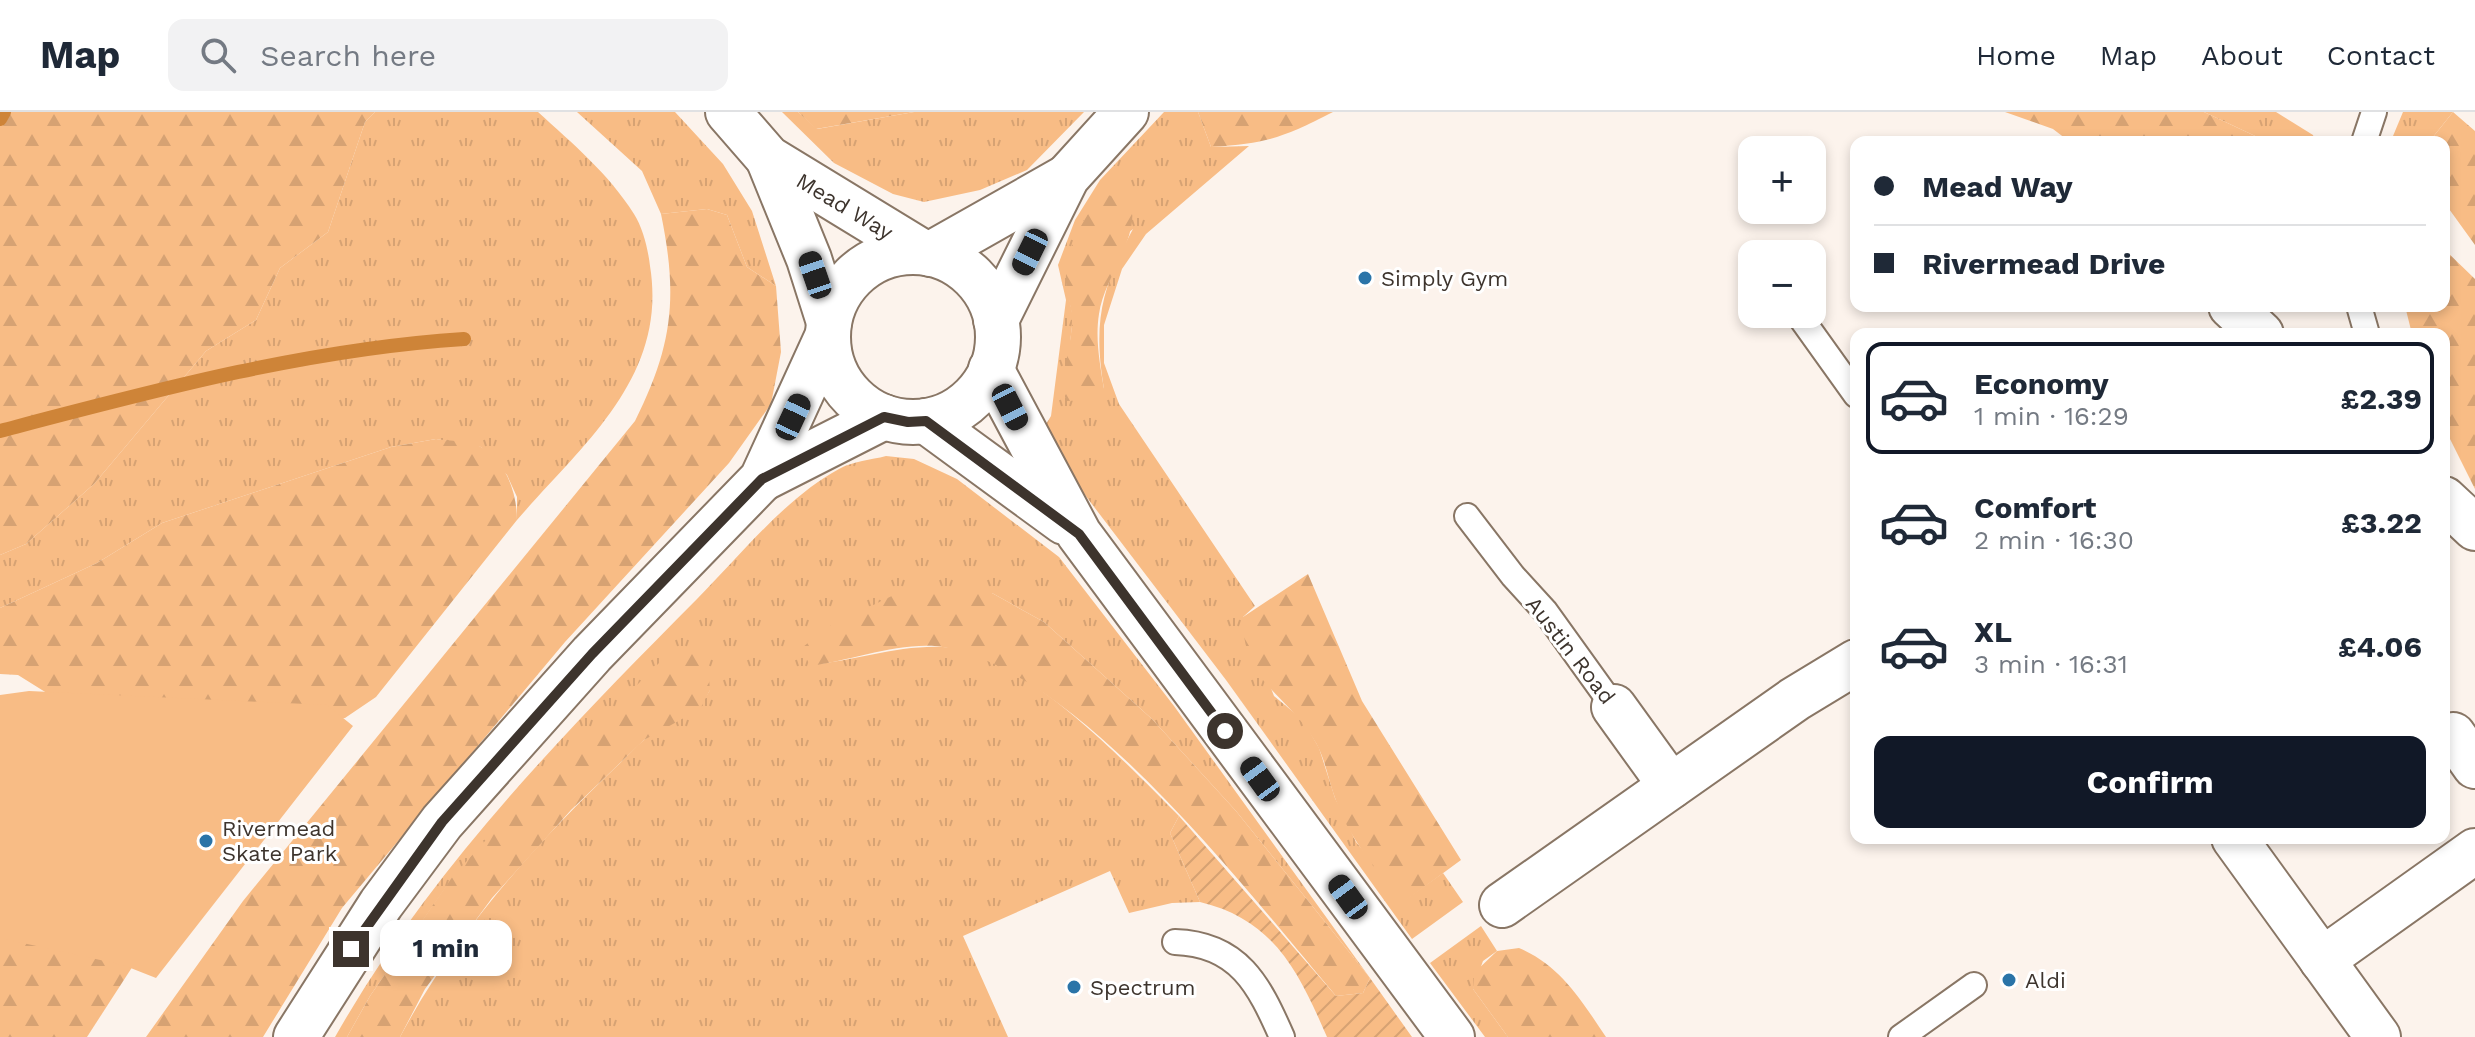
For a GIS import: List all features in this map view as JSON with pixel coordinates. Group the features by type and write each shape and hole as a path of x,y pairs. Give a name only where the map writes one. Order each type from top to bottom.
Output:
{"main road":[{"name":"Mead Way","path":"728,112 768,158 927,253"},
{"path":"996,320 1067,177 1126,112"},
{"name":"Mead Way","path":"768,158 809,259 828,330"},
{"path":"927,253 1067,177"},
{"path":"296,1037 381,904 442,822 592,654 762,479 828,330 839,294 854,274 874,261 897,253 927,253 966,271 982,287 996,320 997,352 975,396 955,411 905,419 762,479"},
{"path":"2237,312 2255,328"},
{"path":"828,330 832,366 844,388 862,406 905,419 1079,534"},
{"path":"991,369 1079,534 1452,1037"},
{"path":"2450,505 2475,528"},
{"path":"1502,905 1795,699 1850,666"},
{"name":"Austin Road","path":"1614,707 1671,786"},
{"path":"2238,844 2378,1037"},
{"path":"2322,960 2475,851"}],"lane":[{"path":"2366,136 2374,112"},
{"path":"1808,328 1850,387"},
{"name":"Austin Road","path":"1467,516 1513,576 1545,611 1614,707"},
{"path":"1175,942 1213,947 1252,978 1282,1037"},
{"path":"1901,1037 1974,985"}],"green space":[{"path":"0,112 375,112 365,122 328,232 280,268 256,320 206,351 94,484 26,544 0,555"},
{"path":"375,112 538,112 602,172 624,199 645,239 652,306 646,342 633,375 593,436 517,520 517,497 507,475 481,447 436,439 391,447 162,523 97,563 0,608 0,555 26,544 94,484 206,351 256,320 280,268 328,232 365,122"},
{"path":"577,112 675,112 723,164 752,211 776,286 747,267 727,215 707,209 661,214 642,171"},
{"path":"782,112 798,112 817,129 914,112 1084,112 1027,170 980,190 924,202 893,194 834,163"},
{"path":"798,112 914,112 816,129"},
{"path":"1164,112 1198,112 1211,147 1249,146 1146,234 1122,269 1104,325 1104,363 1119,404 1255,606 1243,617 1274,696 1303,720 1319,748 1335,798 1356,842 1405,900 1443,873 1463,902 1412,939 1226,680 1085,495 1043,429 1051,416 1066,300 1058,265 1075,220 1100,180","holes":["1133,229 1113,270 1102,306 1099,344 1104,389 1070,343 1073,318 1066,281"]},
{"path":"1198,112 1333,112 1274,138 1211,147"},
{"path":"2005,112 2204,112 2255,136 2062,136 2053,129"},
{"path":"2204,112 2276,112 2313,136 2255,136"},
{"path":"2403,112 2453,112 2434,136 2393,136"},
{"path":"2453,112 2475,131 2475,245 2450,210 2450,136 2434,136"},
{"path":"1105,194 1130,202 1132,215 1127,242 1099,314 1098,342 1104,389 1102,395 1090,400 1066,401 1064,381 1072,320 1066,283 1068,258 1082,223"},
{"path":"707,209 727,215 747,267 776,286 781,352 771,404 729,463 565,642 342,908 263,1037 146,1037 243,901 635,421 657,368 669,320 669,271 661,214"},
{"path":"2450,255 2475,279 2475,489 2450,439 2450,328 2410,328 2406,312 2450,312"},
{"path":"436,439 481,447 498,461 509,479 517,520 376,697 345,718 260,730 50,695 18,675 0,674 0,608 97,563 162,523 391,447"},
{"path":"886,456 914,459 957,479 1059,557 1174,706 1370,978 1236,811 1152,719 1044,622 992,593 810,665 909,648 943,647 973,653 1038,688 1102,740 1179,816 1170,833 1200,902 1172,903 1129,913 1110,871 963,936 1008,1037 400,1037 445,962 526,860 637,746 689,714 710,690 453,877 370,996 347,1037 335,1037 372,976 456,861 501,806 597,701 800,496 844,466"},
{"path":"1308,574 1362,701 1461,860 1405,901 1373,865 1347,825 1316,743 1258,673 1250,658 1243,617"},
{"path":"942,587 992,593 1044,622 1152,719 1236,811 1370,978 1363,993 1336,996 1160,794 1107,743 1053,700 1000,667 948,648 932,646 897,648 810,666 802,648 824,629 900,592"},
{"path":"706,646 710,690 700,709 644,740 571,810 492,898 425,989 400,1037 347,1037 370,996 453,876 528,794 666,656"},
{"path":"29,691 327,705 353,726 156,978 123,965 0,938 0,695"},
{"path":"1179,816 1336,996 1363,993 1370,978 1412,1037 1327,1037 1294,971 1266,936 1226,910 1200,902 1170,833"},
{"path":"162,921 87,1037 0,1037 0,926"},
{"path":"1481,926 1497,951 1483,961 1473,989 1508,1037 1485,1037 1430,963"},
{"path":"1519,948 1534,955 1558,974 1579,997 1606,1037 1508,1037 1473,989 1474,973 1497,951"}],"waterway":[{"path":"0,119 4,112"},
{"path":"0,431 172,387 288,362 405,344 464,339"}],"place":[{"name":"Simply Gym","path":"1365,278"},
{"name":"Rivermead Skate Park","path":"206,841"},
{"name":"Aldi","path":"2009,980"},
{"name":"Spectrum","path":"1074,987"}],"route":[{"path":"351,949 442,822 592,654 762,479 884,417 908,422 926,421 1079,534 1225,731"}]}
